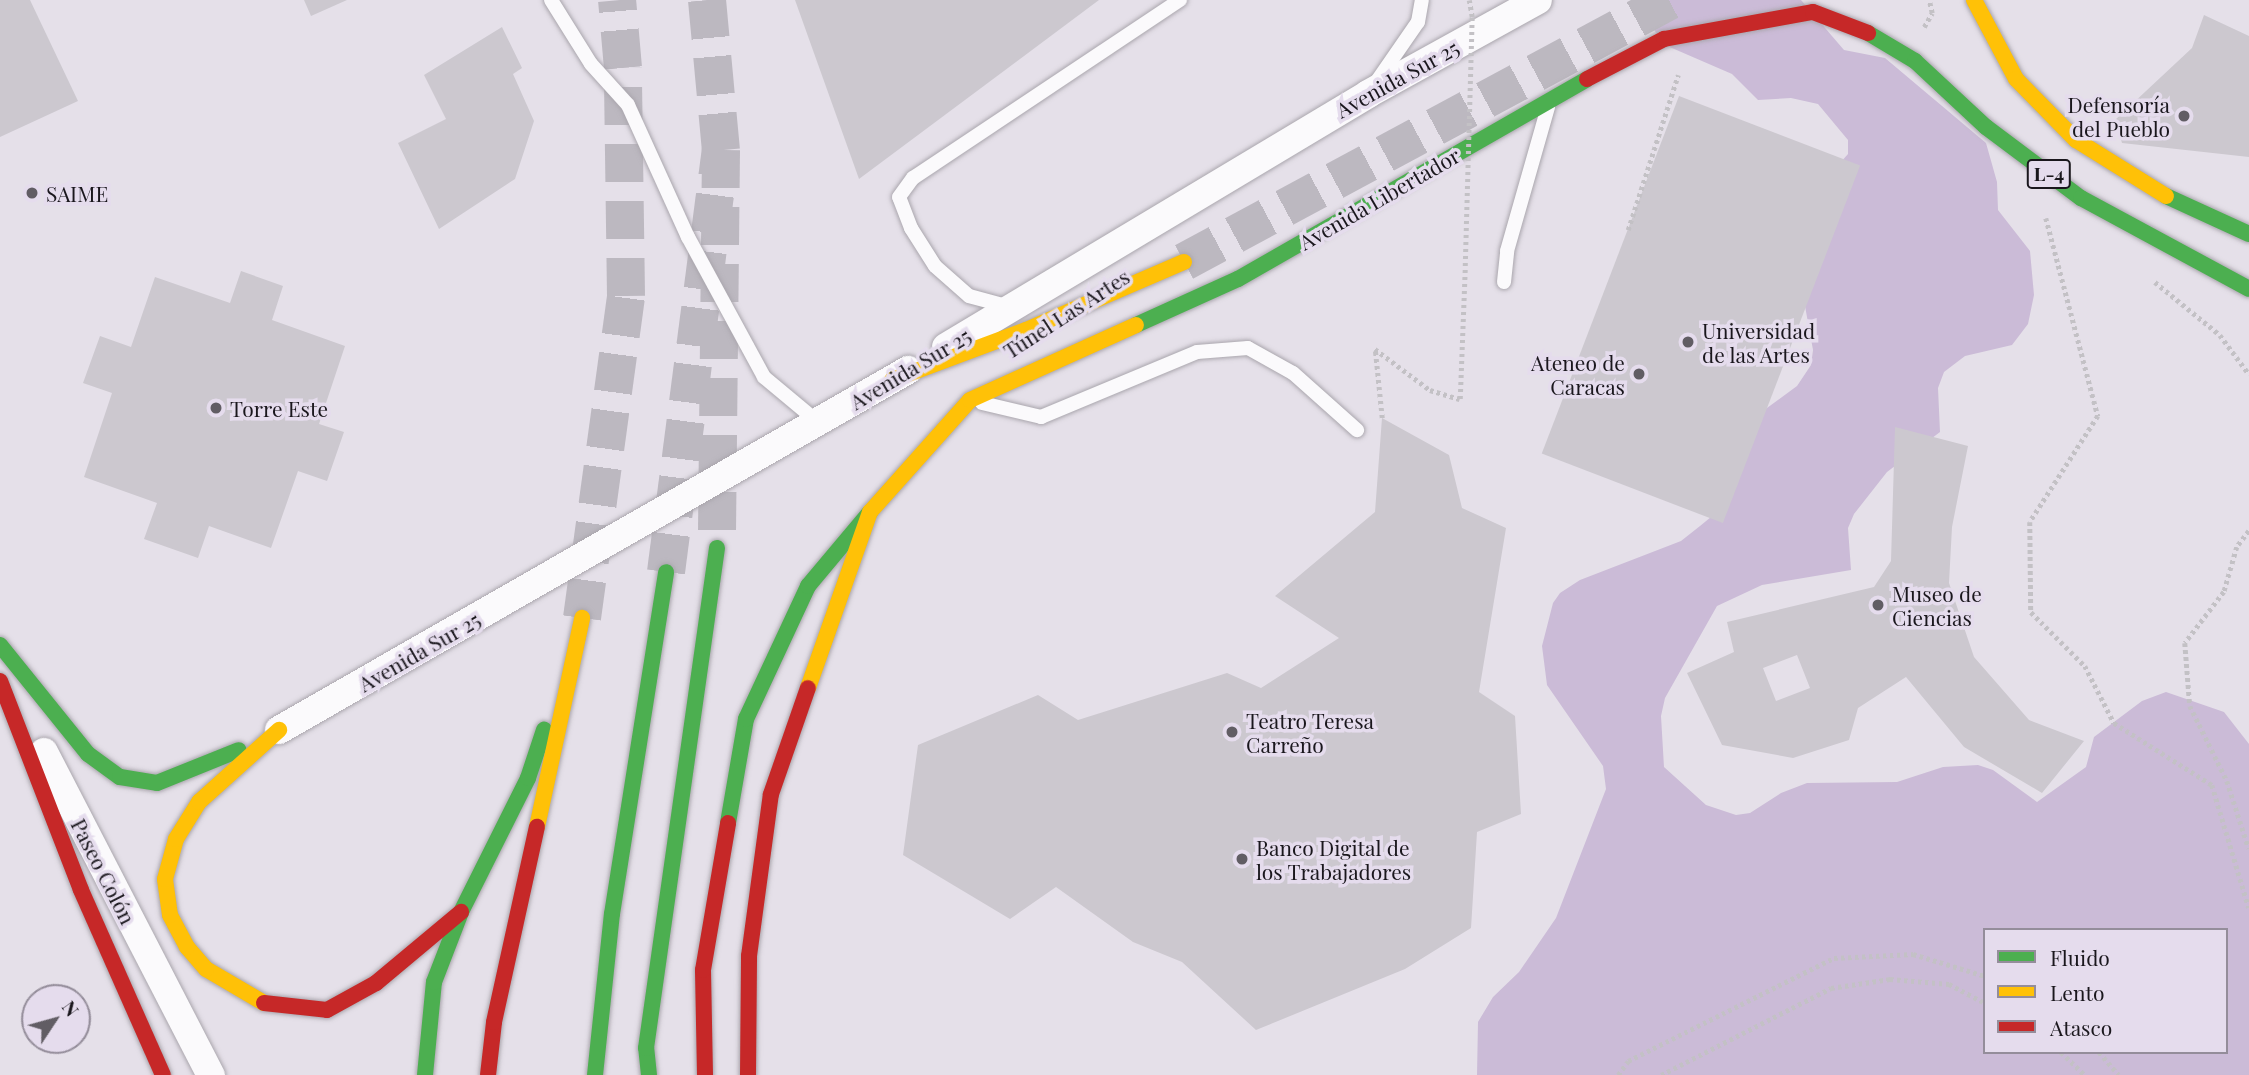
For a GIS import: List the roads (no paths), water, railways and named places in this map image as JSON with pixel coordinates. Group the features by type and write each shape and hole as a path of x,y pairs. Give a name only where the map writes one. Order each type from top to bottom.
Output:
{"main road":[{"path":"1974,0 2016,79 2076,140 2144,186 2249,234"},
{"name":"Avenida Libertador","path":"705,1075 704,970 746,719 807,586 970,400 1238,279 1550,99 1664,39 1813,12 1868,33"},
{"name":"L-4","path":"1868,33 1915,61 1986,127 2081,198 2249,289"},
{"name":"Túnel Las Artes","path":"892,380 1026,330 1184,262 1094,320"},
{"name":"Túnel Las Artes","path":"970,400 1072,334"},
{"path":"748,1075 749,957 771,794 870,512"},
{"path":"649,1075 646,1048 717,548"},
{"path":"595,1075 607,953 666,572"},
{"path":"425,1075 434,982 461,912 528,778 582,618 494,1022 488,1075"},
{"path":"0,645 88,754 120,778 157,783 197,770 279,730"},
{"path":"0,681 81,890 163,1075"},
{"path":"279,730 199,802 176,839 165,879 170,915 187,947 206,969 262,1003 296,1010 327,1010 376,983 461,912"}],"street":[{"name":"Avenida Sur 25","path":"279,730 818,423 1368,94 1538,0"},
{"name":"L-4","path":"1806,0 1819,3 1868,33"},
{"name":"Paseo Colón","path":"0,665 211,1075"}],"lane":[{"path":"551,0 591,64 628,105 688,237 764,377 818,423"},
{"path":"1011,307 969,296 935,266 911,229 899,197 913,178 1180,0"},
{"path":"1368,94 1418,22 1422,0"},
{"path":"1504,282 1507,251 1550,99"},
{"path":"970,400 1041,417 1196,352 1248,348 1293,373 1357,430"}],"tunnel":[{"path":"582,618 626,296 623,68 617,0"},
{"path":"707,0 721,150 717,548"},
{"path":"1184,262 1671,0"},
{"path":"666,572 721,150"}],"place":[{"name":"Defensoría del Pueblo","path":"2184,116"},
{"name":"SAIME","path":"32,193"},
{"name":"Universidad de las Artes","path":"1688,342"},
{"name":"Ateneo de Caracas","path":"1639,374"},
{"name":"Torre Este","path":"216,408"},
{"name":"Museo de Ciencias","path":"1878,605"},
{"name":"Teatro Teresa Carreño","path":"1232,732"},
{"name":"Banco Digital de los Trabajadores","path":"1242,859"}]}
